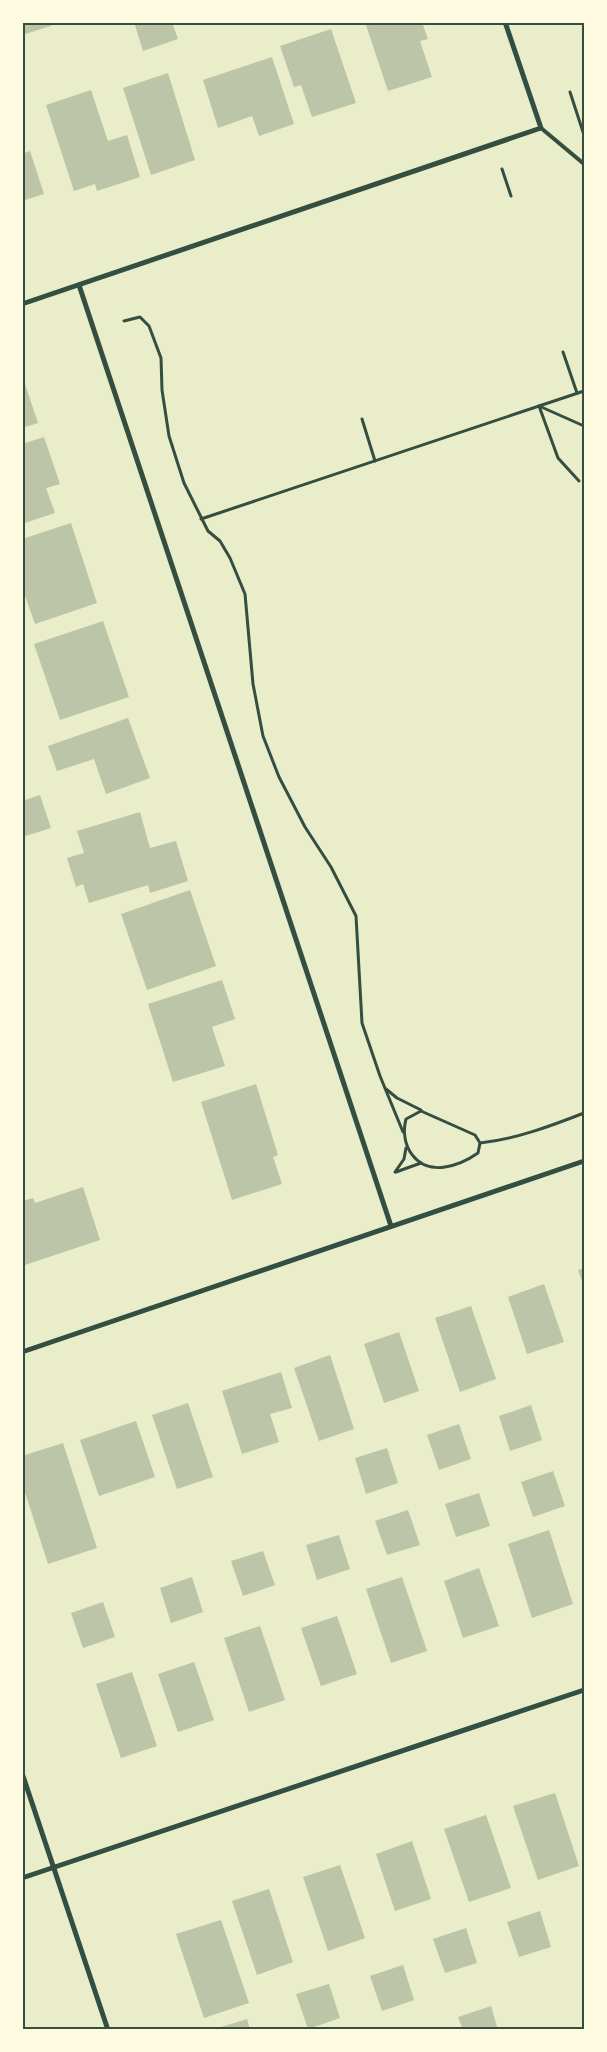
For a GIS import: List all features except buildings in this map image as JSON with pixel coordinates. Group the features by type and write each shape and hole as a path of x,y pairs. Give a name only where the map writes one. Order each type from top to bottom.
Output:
{"street":[{"path":"22,304 541,128 505,22"},
{"path":"79,285 391,1226"},
{"path":"22,1352 584,1162"},
{"path":"22,1878 584,1690"},
{"path":"22,1773 108,2030"}],"lane":[{"path":"541,128 584,164"}],"path":[{"path":"570,92 584,135"},
{"path":"502,169 511,196"},
{"path":"124,321 140,317 149,326 161,358 162,390 169,436 184,483 201,520 208,531 220,541 230,558 245,594 253,684 263,736 279,777 305,827 331,867 356,916 362,1023 385,1088 403,1132 406,1147 404,1159 396,1172 421,1163 443,1168 463,1163 478,1153 480,1143 475,1135 398,1098 385,1088"},
{"path":"563,352 577,393"},
{"path":"201,520 584,391"},
{"path":"539,406 584,426"},
{"path":"539,406 558,458 579,481"},
{"path":"362,419 375,461"},
{"path":"403,1132 406,1119 421,1110"},
{"path":"480,1143 496,1142 554,1125 584,1113"},
{"path":"406,1147 421,1163"}]}
